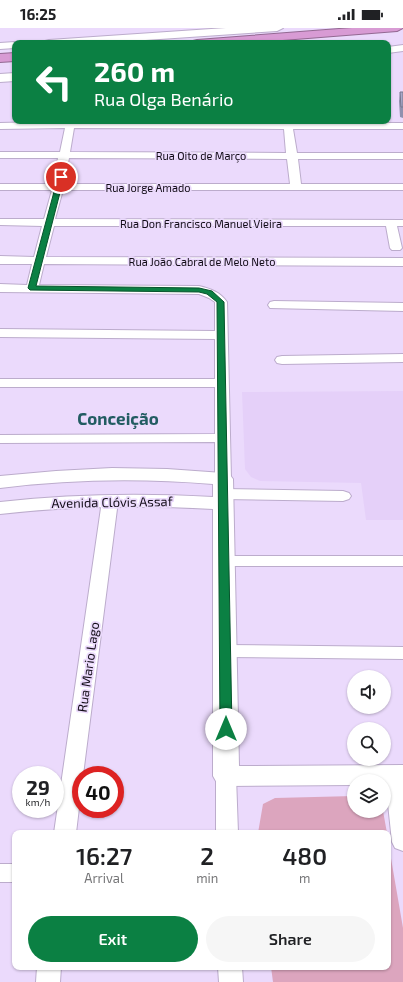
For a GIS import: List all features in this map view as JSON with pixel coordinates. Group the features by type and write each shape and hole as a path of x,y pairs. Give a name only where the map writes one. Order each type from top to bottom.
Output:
{"highway":[{"path":"237,40 397,28"},
{"path":"391,44 403,40"},
{"path":"0,58 12,57"},
{"path":"0,71 12,70"}],"main road":[{"path":"95,40 278,28"},
{"path":"0,46 12,45"},
{"path":"391,47 403,48"},
{"path":"0,78 12,77"}],"street":[{"path":"288,125 296,187"},
{"path":"0,126 403,126"},
{"path":"32,288 50,223 70,126"},
{"name":"Rua Oito de Março","path":"0,155 403,156"},
{"name":"Rua Jorge Amado","path":"0,187 403,187"},
{"name":"Rua Don Francisco Manuel Vieira","path":"0,222 403,223"},
{"path":"391,223 396,248"},
{"name":"Rua João Cabral de Melo Neto","path":"0,260 403,262"},
{"path":"0,288 199,290 210,293 221,302 227,830"},
{"path":"274,305 403,307"},
{"path":"0,333 221,335"},
{"path":"282,360 403,358"},
{"path":"0,383 222,383"},
{"path":"0,439 222,438"},
{"path":"0,482 107,474 166,475 223,492 343,496"},
{"name":"Avenida Clóvis Assaf","path":"0,508 69,502 168,501 223,492"},
{"name":"Rua Mario Lago","path":"65,830 110,501"},
{"path":"224,561 403,561"},
{"path":"225,651 403,653"},
{"path":"226,776 399,775 403,842"},
{"path":"0,873 12,873"},
{"path":"48,982 49,970"},
{"path":"230,970 231,982"}],"shaded area":[{"path":"403,391 403,520 366,520 361,483 260,481 251,477 245,469 242,392"},
{"path":"347,796 347,818 384,818 386,830 259,830 263,804 275,798"},
{"path":"391,858 403,928 403,982 273,982 271,970 391,970"}],"building":[{"path":"400,92 403,92 403,107 401,107"}],"district":[{"name":"Conceição","path":"118,418"}],"route":[{"path":"61,177 32,288 199,290 210,293 217,297 221,302 226,729"}]}
